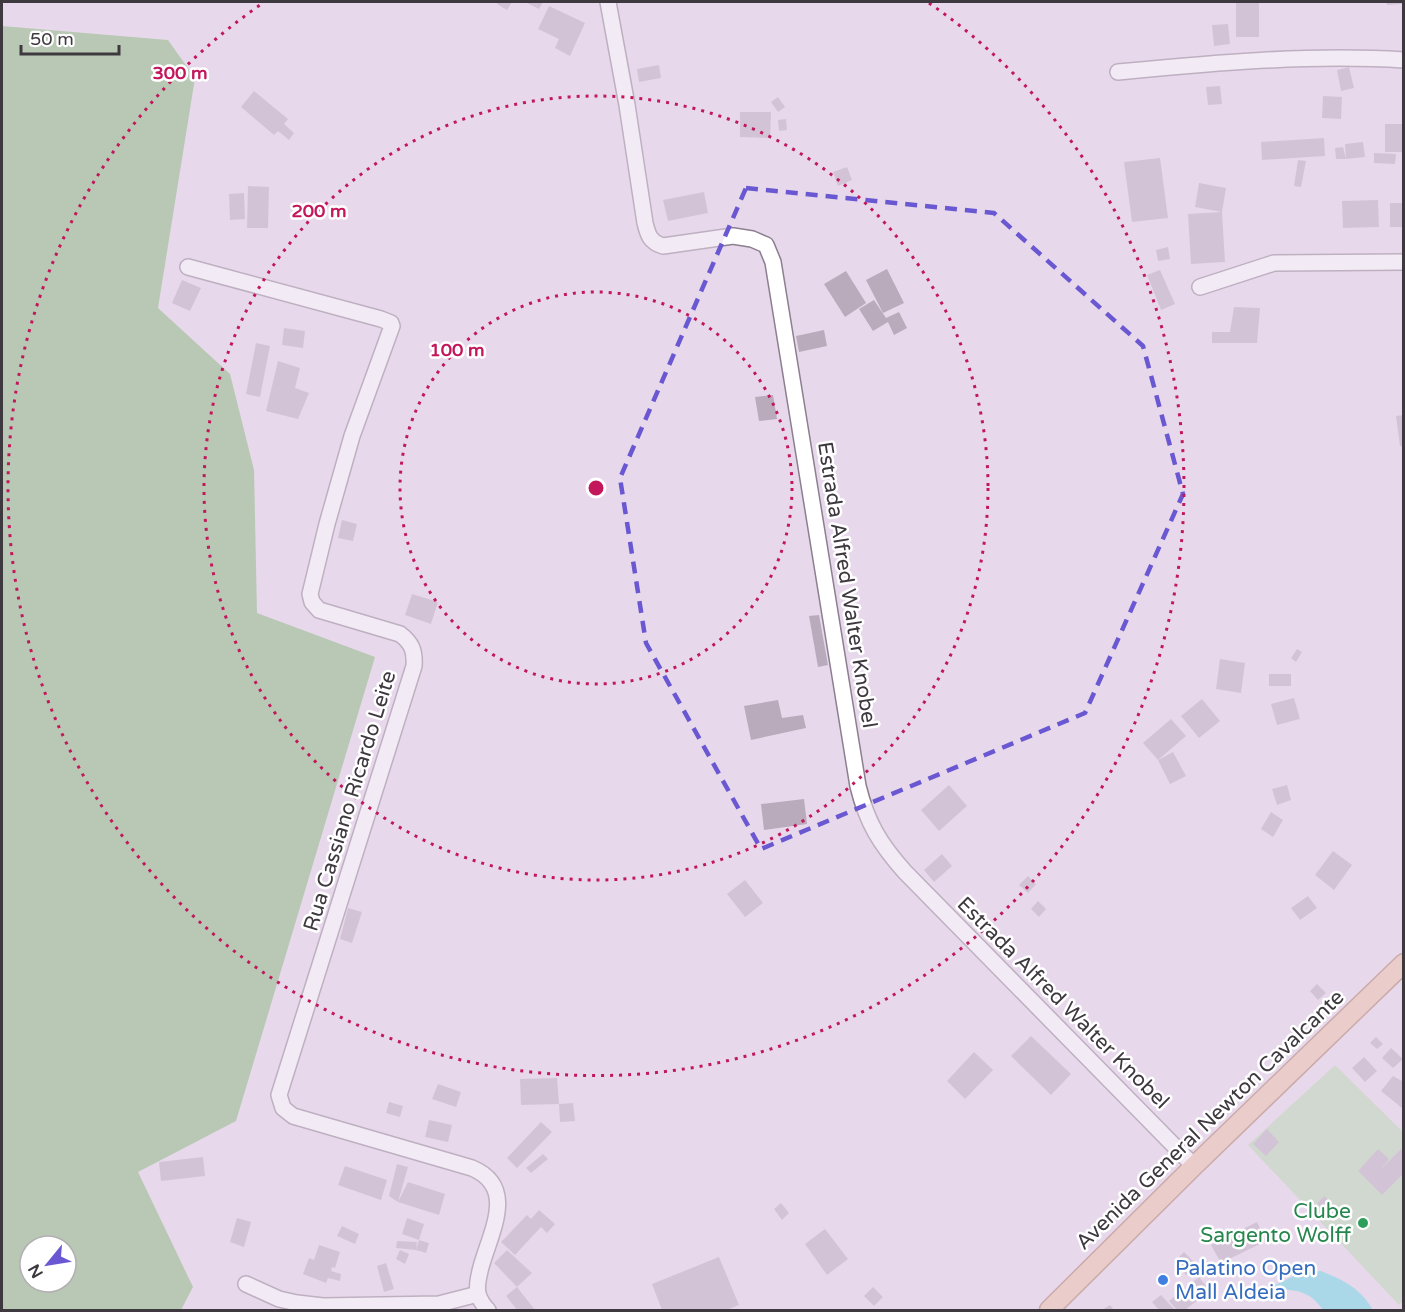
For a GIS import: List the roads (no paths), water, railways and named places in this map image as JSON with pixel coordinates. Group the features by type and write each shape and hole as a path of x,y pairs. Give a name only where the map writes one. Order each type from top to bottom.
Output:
{"main road":[{"name":"Avenida General Newton Cavalcante","path":"1049,1311 1194,1166 1404,963"}],"street":[{"name":"Estrada Alfred Walter Knobel","path":"608,2 645,223 654,244 663,246 733,236 744,237 766,245 773,262 858,786 864,811 874,832 905,872 1194,1166"},
{"path":"1118,72 1259,60 1363,58 1404,60"},
{"path":"1200,287 1274,263 1404,262"},
{"name":"Rua Cassiano Ricardo Leite","path":"188,267 381,319 391,323 392,326 352,436 310,594 312,602 319,610 400,634 412,646 415,655 414,666 279,1095 283,1108 293,1116 472,1168 491,1180 498,1193 498,1207 478,1280 478,1294"},
{"path":"246,1284 279,1299 310,1305 436,1307 478,1294 488,1311"}],"water":[{"path":"1321,1271 1351,1286 1363,1296 1373,1310 1323,1310 1305,1294 1291,1290 1267,1289 1300,1273"}],"place":[{"name":"Clube Sargento Wolff","path":"1363,1223"},
{"name":"Palatino Open Mall Aldeia","path":"1163,1280"}]}
